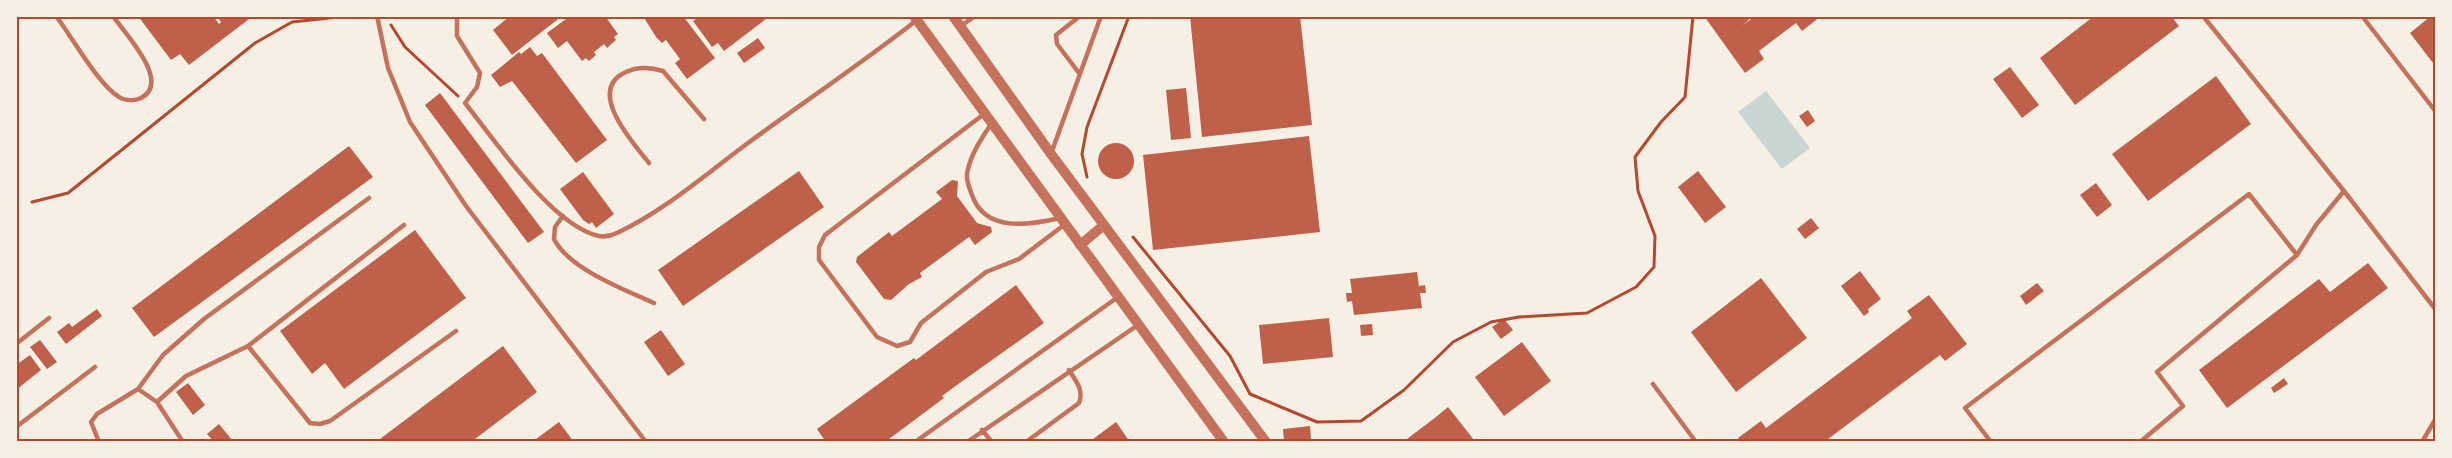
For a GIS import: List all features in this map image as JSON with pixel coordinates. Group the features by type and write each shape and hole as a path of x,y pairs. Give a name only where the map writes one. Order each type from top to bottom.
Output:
{"street":[{"path":"953,16 1051,154 1266,441"},
{"path":"915,18 1224,441"},
{"path":"1080,245 1104,225"}],"lane":[{"path":"56,16 106,86 121,98 136,100 147,95 152,87 152,76 148,65 113,16"},
{"path":"457,16 457,36 480,72 477,87 465,103 532,186 563,216 588,232 601,236 614,234 659,208 862,63 915,18"},
{"path":"961,26 975,16"},
{"path":"1079,73 1057,45 1056,35 1080,16"},
{"path":"1051,154 1101,16"},
{"path":"2203,16 2344,191 2436,310"},
{"path":"2362,16 2435,110"},
{"path":"377,18 388,68 410,122 466,206 646,441"},
{"path":"649,163 614,113 609,92 614,81 622,74 641,68 663,71 704,118"},
{"path":"984,114 825,235 819,247 819,260 834,283 877,337 891,346 902,345 910,342 921,323 986,272 1019,259 1062,221"},
{"path":"991,124 975,149 967,171 973,200 987,217 1013,225 1062,221"},
{"path":"2140,441 2183,406 2157,372 2296,255 2316,225 2344,191"},
{"path":"1991,441 1965,408 2249,194 2296,255"},
{"path":"99,441 91,422 97,414 138,389 163,355 204,319 369,198"},
{"path":"563,216 555,226 554,239 572,260 617,286 654,303"},
{"path":"158,402 186,376 248,346 404,225"},
{"path":"915,441 1118,297"},
{"path":"16,344 49,318"},
{"path":"967,441 1138,325"},
{"path":"248,346 310,423 320,424 330,421 456,331"},
{"path":"16,426 95,367"},
{"path":"1026,441 1079,403 1082,396 1079,385 1070,370"},
{"path":"1653,384 1696,441"},
{"path":"138,389 158,402 183,441"},
{"path":"2422,441 2436,418"},
{"path":"982,430 992,441"}],"path":[{"path":"32,202 68,193 255,43 292,22 348,16"},
{"path":"1088,182 1082,154 1087,127 1129,16"},
{"path":"1133,236 1230,356 1250,394 1317,422 1361,421 1404,390 1453,342 1491,322 1519,317 1587,313 1636,287 1654,267 1655,236 1638,191 1635,158 1660,122 1685,97 1693,16"},
{"path":"377,18 393,26 405,47 465,103"}],"shaded area":[{"path":"1766,91 1810,148 1782,169 1738,112"}],"building":[{"path":"138,16 213,16 219,24 221,22 217,16 253,16 189,65 180,54 171,60"},
{"path":"510,16 562,16 512,55 493,30"},
{"path":"570,16 605,16 618,34 614,37 616,40 607,48 604,44 594,52 596,55 589,61 586,58 582,61 567,41 558,48 547,33"},
{"path":"643,16 683,16 715,58 687,79 675,63 680,59 666,40 662,43 656,37"},
{"path":"700,16 770,16 724,51 718,43 712,47 693,21"},
{"path":"1190,16 1300,16 1312,125 1202,137"},
{"path":"1704,16 1753,16 1742,26 1755,16 1821,16 1802,31 1796,23 1759,51 1764,59 1745,73"},
{"path":"2094,16 2171,16 2179,26 2075,105 2040,58"},
{"path":"2431,16 2436,16 2436,67 2410,33"},
{"path":"758,38 765,48 744,63 737,53"},
{"path":"530,47 537,56 542,53 607,140 576,163 512,81 500,87 491,75 519,52 521,54"},
{"path":"2010,67 2039,105 2022,118 1993,79"},
{"path":"2216,76 2251,124 2148,201 2112,154"},
{"path":"1186,88 1191,138 1171,140 1166,90"},
{"path":"440,93 544,232 528,243 425,105"},
{"path":"1808,110 1815,121 1807,127 1799,116"},
{"path":"1309,136 1320,232 1153,250 1143,155"},
{"path":"1116,143 1129,148 1134,161 1129,174 1116,179 1103,174 1098,161 1103,148"},
{"path":"349,146 373,177 154,337 132,308"},
{"path":"799,171 824,207 683,306 658,270"},
{"path":"1698,171 1726,207 1705,223 1678,187"},
{"path":"583,172 614,214 596,228 592,222 589,224 583,220 560,189"},
{"path":"952,180 958,181 957,196 977,223 991,227 992,232 975,245 969,237 920,273 922,277 909,284 891,300 884,299 856,262 857,257 889,232 892,236 942,199 936,192"},
{"path":"2096,183 2112,205 2097,217 2080,195"},
{"path":"1811,218 1819,228 1805,239 1797,229"},
{"path":"415,230 466,298 344,389 325,363 312,374 280,331"},
{"path":"2368,263 2388,288 2227,408 2199,370 2319,279 2330,292"},
{"path":"1860,271 1881,299 1868,309 1869,312 1864,316 1841,286"},
{"path":"1417,272 1419,286 1425,285 1426,293 1420,293 1422,308 1354,315 1352,301 1347,302 1346,293 1352,293 1350,279"},
{"path":"1761,278 1807,338 1736,392 1691,332"},
{"path":"2037,283 2044,291 2026,305 2020,296"},
{"path":"1016,285 1044,323 950,390 942,396 944,398 885,442 826,442 817,429 914,358 916,360"},
{"path":"1929,295 1967,344 1945,361 1940,355 1824,442 1741,442 1738,438 1761,421 1766,428 1912,318 1907,311"},
{"path":"97,309 102,316 66,344 57,332 69,323 72,327"},
{"path":"1329,318 1333,357 1263,364 1259,325"},
{"path":"1504,319 1513,330 1501,339 1492,327"},
{"path":"1372,324 1373,335 1361,336 1360,325"},
{"path":"661,330 685,364 668,376 644,342"},
{"path":"40,340 57,362 47,369 30,347"},
{"path":"1522,342 1551,381 1504,416 1475,377"},
{"path":"503,346 537,392 471,442 376,442"},
{"path":"30,355 41,370 16,390 16,365"},
{"path":"2284,378 2288,384 2274,393 2271,388"},
{"path":"188,383 205,405 193,415 176,392"},
{"path":"1448,407 1474,440 1403,442 1436,417"},
{"path":"559,422 574,442 532,442"},
{"path":"1116,422 1130,442 1089,442"},
{"path":"219,424 232,440 230,442 214,442 207,434"},
{"path":"1310,426 1311,439 1284,441 1283,429"}]}
